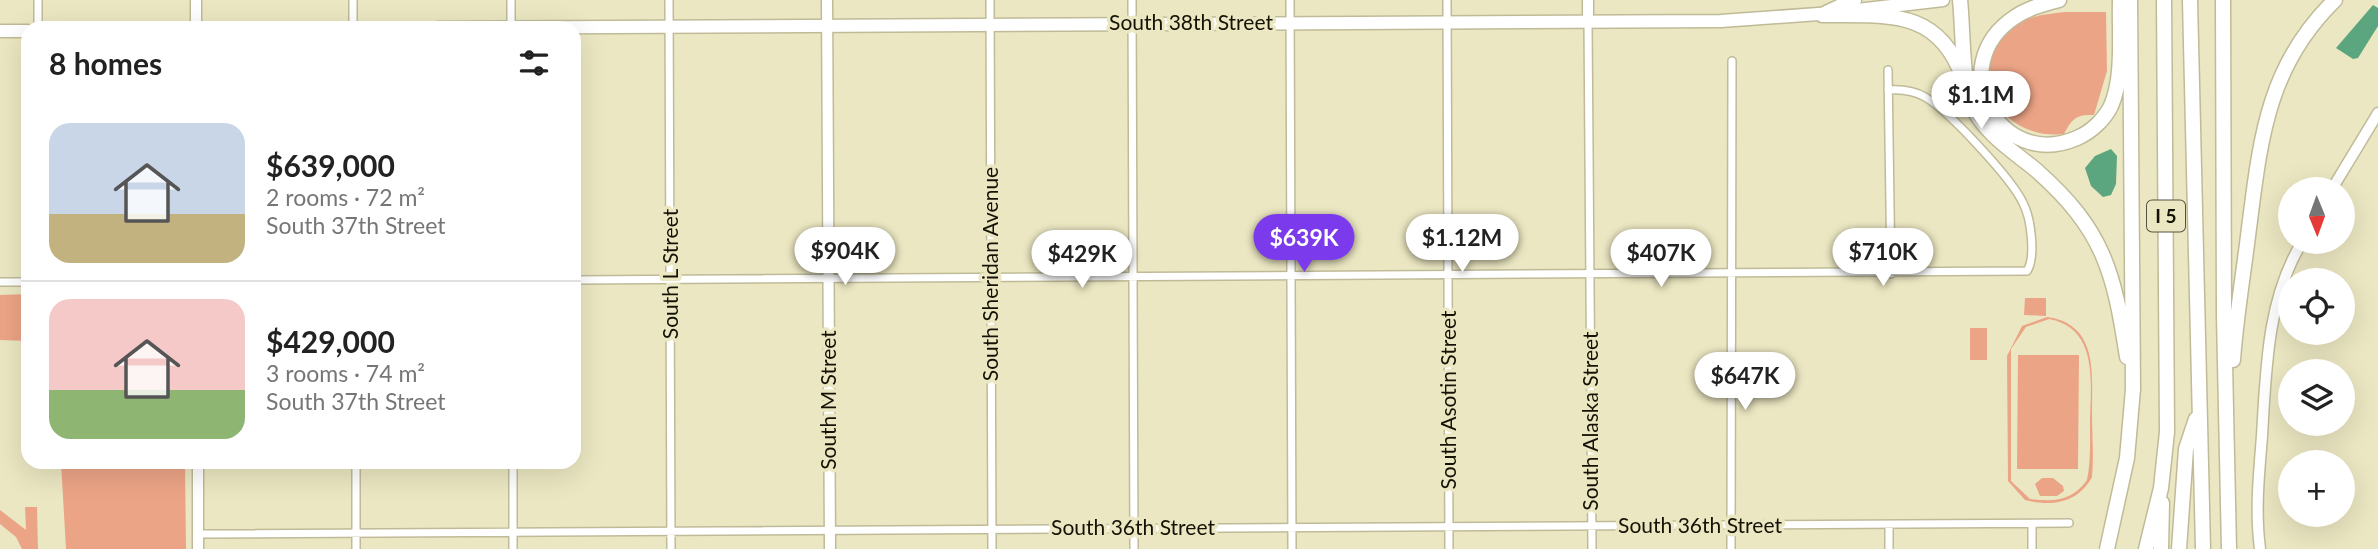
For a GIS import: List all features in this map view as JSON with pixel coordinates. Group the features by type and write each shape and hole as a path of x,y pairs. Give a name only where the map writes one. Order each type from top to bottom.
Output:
{"highway":[{"path":"1822,15 1854,0"},
{"path":"1961,0 1969,99"},
{"path":"2059,0 2026,11 2007,23 1993,38 1981,65 1984,97 1999,123 2016,136 2043,144 2063,143 2081,137 2095,127 2111,105 2117,82 2120,0"},
{"path":"2106,549 2127,458 2133,390 2130,0"},
{"name":"I 5","path":"2146,549 2161,488 2167,432 2164,0"},
{"name":"I 5","path":"2190,0 2203,549"},
{"path":"2224,0 2229,549"},
{"path":"2227,476 2234,351 2258,156 2267,112 2285,64 2307,31 2335,0"},
{"path":"1822,15 1901,19 1941,36 1954,57 1969,99 1986,127 2060,193 2101,248 2119,303 2133,390"},
{"path":"2179,549 2186,449 2199,411"},
{"path":"2161,488 2161,549"}],"main road":[{"name":"South 38th Street","path":"581,28 1761,20 1943,0"},
{"path":"0,31 21,31"}],"street":[{"path":"38,0 38,21"},
{"path":"196,0 196,21"},
{"path":"353,0 353,21"},
{"path":"511,0 511,21"},
{"name":"South L Street","path":"669,0 671,549"},
{"name":"South M Street","path":"827,0 830,549"},
{"name":"South Sheridan Avenue","path":"990,0 992,549"},
{"path":"1132,0 1133,549"},
{"path":"1290,0 1292,549"},
{"name":"South Asotin Street","path":"1447,0 1449,549"},
{"name":"South Alaska Street","path":"1588,0 1592,549"},
{"path":"1731,549 1732,61"},
{"path":"1888,71 1891,274"},
{"path":"581,279 1731,275 2026,271 2031,257 2028,221 2017,192 1930,101 1909,91 1888,90"},
{"path":"2339,177 2378,113"},
{"path":"2259,549 2258,485 2272,324 2283,281 2296,254"},
{"path":"0,282 21,282"},
{"path":"198,469 198,549"},
{"path":"356,469 356,549"},
{"path":"513,469 513,549"},
{"name":"South 36th Street","path":"198,534 2068,523"},
{"path":"2032,524 2032,549"},
{"path":"1889,525 1889,549"}],"shaded area":[{"path":"2373,5 2378,8 2378,26 2358,58 2353,59 2336,48"},
{"path":"2066,12 2106,12 2107,71 2094,115 2075,118 2064,134 2042,134 2023,127 2008,117 1996,103 1989,86 1988,68 1993,50 2012,27 2034,17"},
{"path":"2111,149 2117,156 2116,184 2111,195 2103,197 2091,186 2085,168 2095,156"},
{"path":"21,294 21,341 0,340 0,295"},
{"path":"2025,298 2046,298 2046,316 2024,315"},
{"path":"2047,317 2064,321 2076,329 2089,352 2092,381 2092,477 2072,498 2054,503 2025,500 2008,481 2007,356 2022,326","holes":["2049,319 2065,324 2076,333 2084,345 2088,359 2091,389 2087,480 2069,496 2047,500 2030,499 2011,481 2011,349 2026,327"]},
{"path":"1970,328 1987,328 1987,360 1970,360"},
{"path":"2018,355 2079,355 2078,469 2017,469"},
{"path":"61,469 185,469 186,549 66,549"},
{"path":"2042,478 2053,478 2063,486 2064,491 2057,496 2040,496 2035,484"},
{"path":"25,507 37,507 38,549 22,549 16,537 0,524 0,510 26,530"}]}
